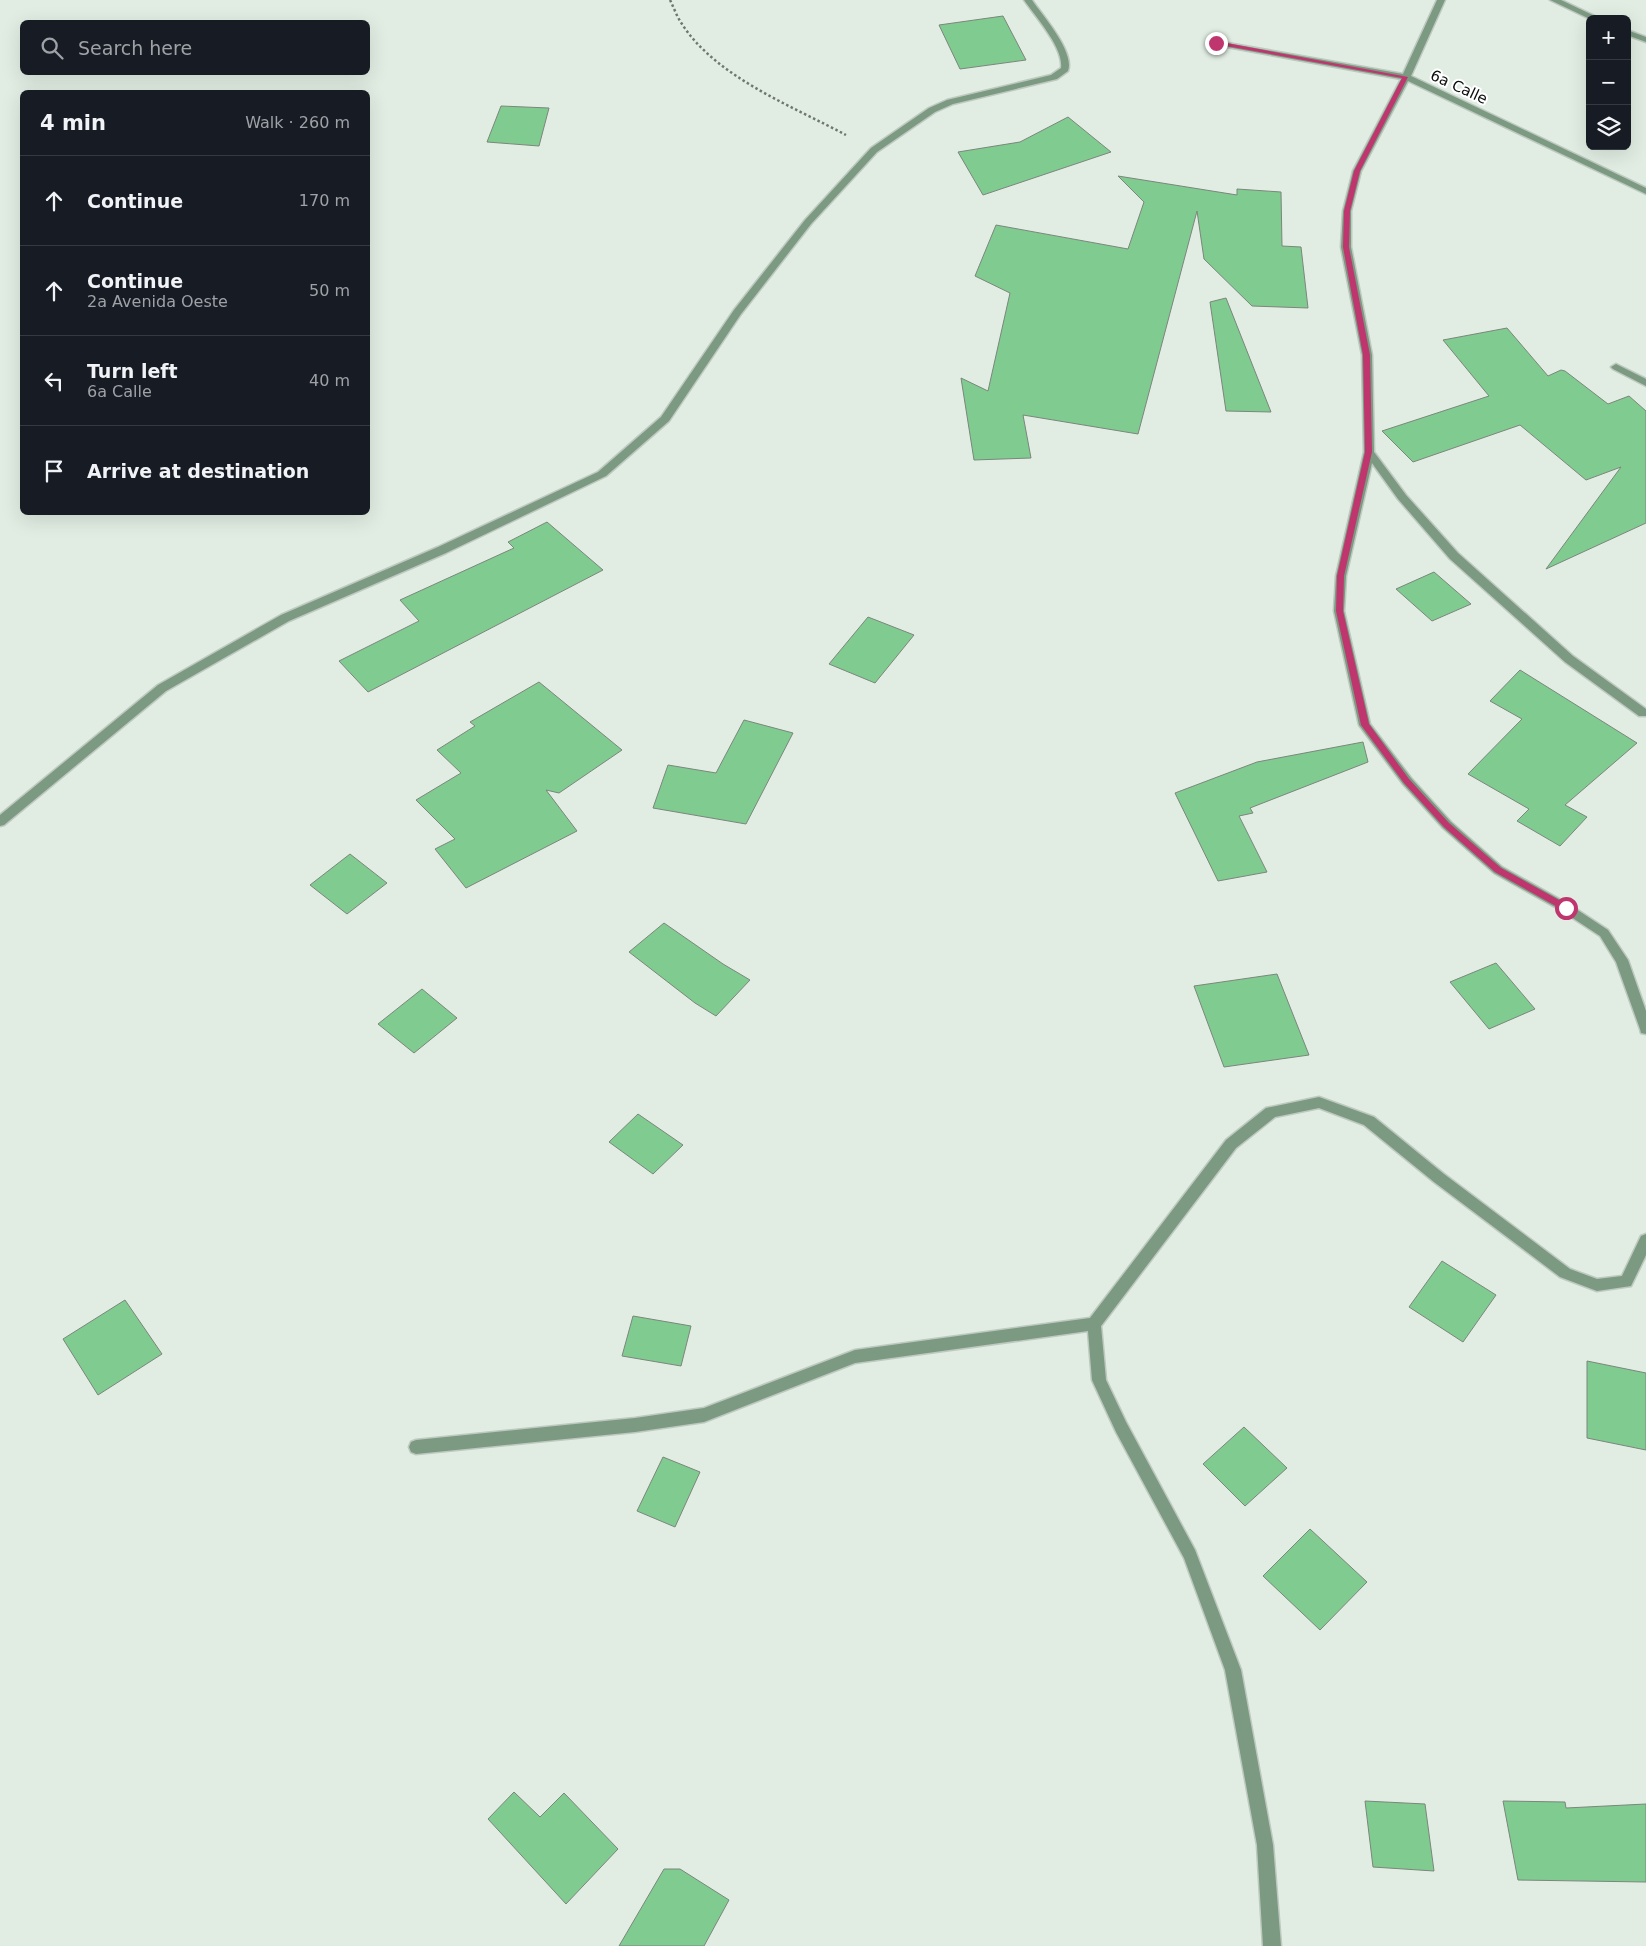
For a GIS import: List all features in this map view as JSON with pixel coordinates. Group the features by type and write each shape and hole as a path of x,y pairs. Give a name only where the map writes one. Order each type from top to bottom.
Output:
{"street":[{"path":"0,822 162,688 286,618 442,550 602,474 665,419 749,297 808,222 874,150 901,130 941,106 1054,77 1065,69 1066,61 1056,40 1028,0"},
{"path":"1441,0 1406,77 1357,171 1347,211 1346,247 1367,355 1369,452 1340,576 1339,611 1365,725 1407,781 1461,838 1498,870 1566,908 1604,934 1622,960 1646,1029"},
{"path":"1554,0 1588,15"},
{"path":"1631,34 1646,40"},
{"name":"6a Calle","path":"1216,43 1406,77 1646,191"},
{"path":"1616,367 1646,383"},
{"path":"1369,452 1402,497 1454,556 1569,659 1643,712"},
{"path":"1272,1946 1265,1845 1233,1670 1190,1555 1121,1428 1099,1380 1094,1324 1231,1144 1271,1112 1319,1102 1369,1121 1439,1178 1565,1273 1597,1285 1626,1282 1646,1240"},
{"path":"416,1447 635,1425 704,1415 855,1358 1094,1324"}],"path":[{"path":"670,0 674,11 703,50 756,88 874,150"}],"building":[{"path":"1003,16 1026,60 960,69 939,25"},
{"path":"501,106 549,108 539,146 487,142"},
{"path":"1068,117 1111,152 983,195 958,152 1020,142"},
{"path":"1118,176 1237,195 1237,189 1281,192 1282,246 1301,247 1308,308 1252,306 1204,259 1197,211 1138,434 1023,415 1031,458 974,460 961,378 988,391 1010,293 975,276 996,225 1128,249 1144,202"},
{"path":"1226,298 1271,412 1226,411 1210,302"},
{"path":"1507,328 1548,376 1561,370 1565,371 1608,404 1629,396 1646,411 1646,523 1546,569 1621,467 1586,480 1520,425 1413,462 1382,431 1489,396 1443,340"},
{"path":"547,522 603,570 368,692 339,661 419,621 400,600 514,548 508,542"},
{"path":"1434,572 1471,604 1432,621 1396,589"},
{"path":"868,617 914,635 875,683 829,664"},
{"path":"1520,670 1637,743 1565,805 1587,817 1560,846 1517,821 1529,809 1468,774 1522,719 1490,701"},
{"path":"539,682 622,750 559,793 546,790 577,831 466,888 435,849 455,839 416,800 461,773 437,750 475,726 470,722"},
{"path":"744,720 793,733 746,824 653,808 668,765 716,773"},
{"path":"1363,742 1368,762 1250,808 1253,813 1239,816 1267,872 1218,881 1175,793 1257,762"},
{"path":"350,854 387,883 347,914 310,885"},
{"path":"664,923 723,964 750,980 716,1016 695,1003 629,952"},
{"path":"1496,963 1535,1009 1489,1029 1450,982"},
{"path":"1277,974 1309,1055 1224,1067 1194,986"},
{"path":"422,989 457,1018 414,1053 378,1024"},
{"path":"638,1114 683,1145 653,1174 609,1142"},
{"path":"1442,1261 1496,1295 1463,1342 1409,1307"},
{"path":"125,1300 162,1354 98,1395 63,1339"},
{"path":"633,1316 691,1326 681,1366 622,1356"},
{"path":"1587,1361 1646,1373 1646,1450 1587,1438"},
{"path":"1244,1427 1287,1468 1245,1506 1203,1464"},
{"path":"663,1457 700,1472 675,1527 637,1511"},
{"path":"1310,1529 1367,1582 1320,1630 1263,1576"},
{"path":"514,1792 540,1817 564,1793 618,1849 566,1904 488,1819"},
{"path":"1365,1801 1425,1804 1434,1871 1373,1867"},
{"path":"1503,1801 1565,1802 1566,1808 1646,1804 1646,1882 1518,1880"},
{"path":"664,1869 680,1869 729,1900 704,1946 619,1946"}],"route":[{"path":"1216,43 1406,77 1357,171 1347,211 1346,247 1367,355 1369,452 1340,576 1339,611 1365,725 1407,781 1447,825 1498,870 1566,908"}]}
